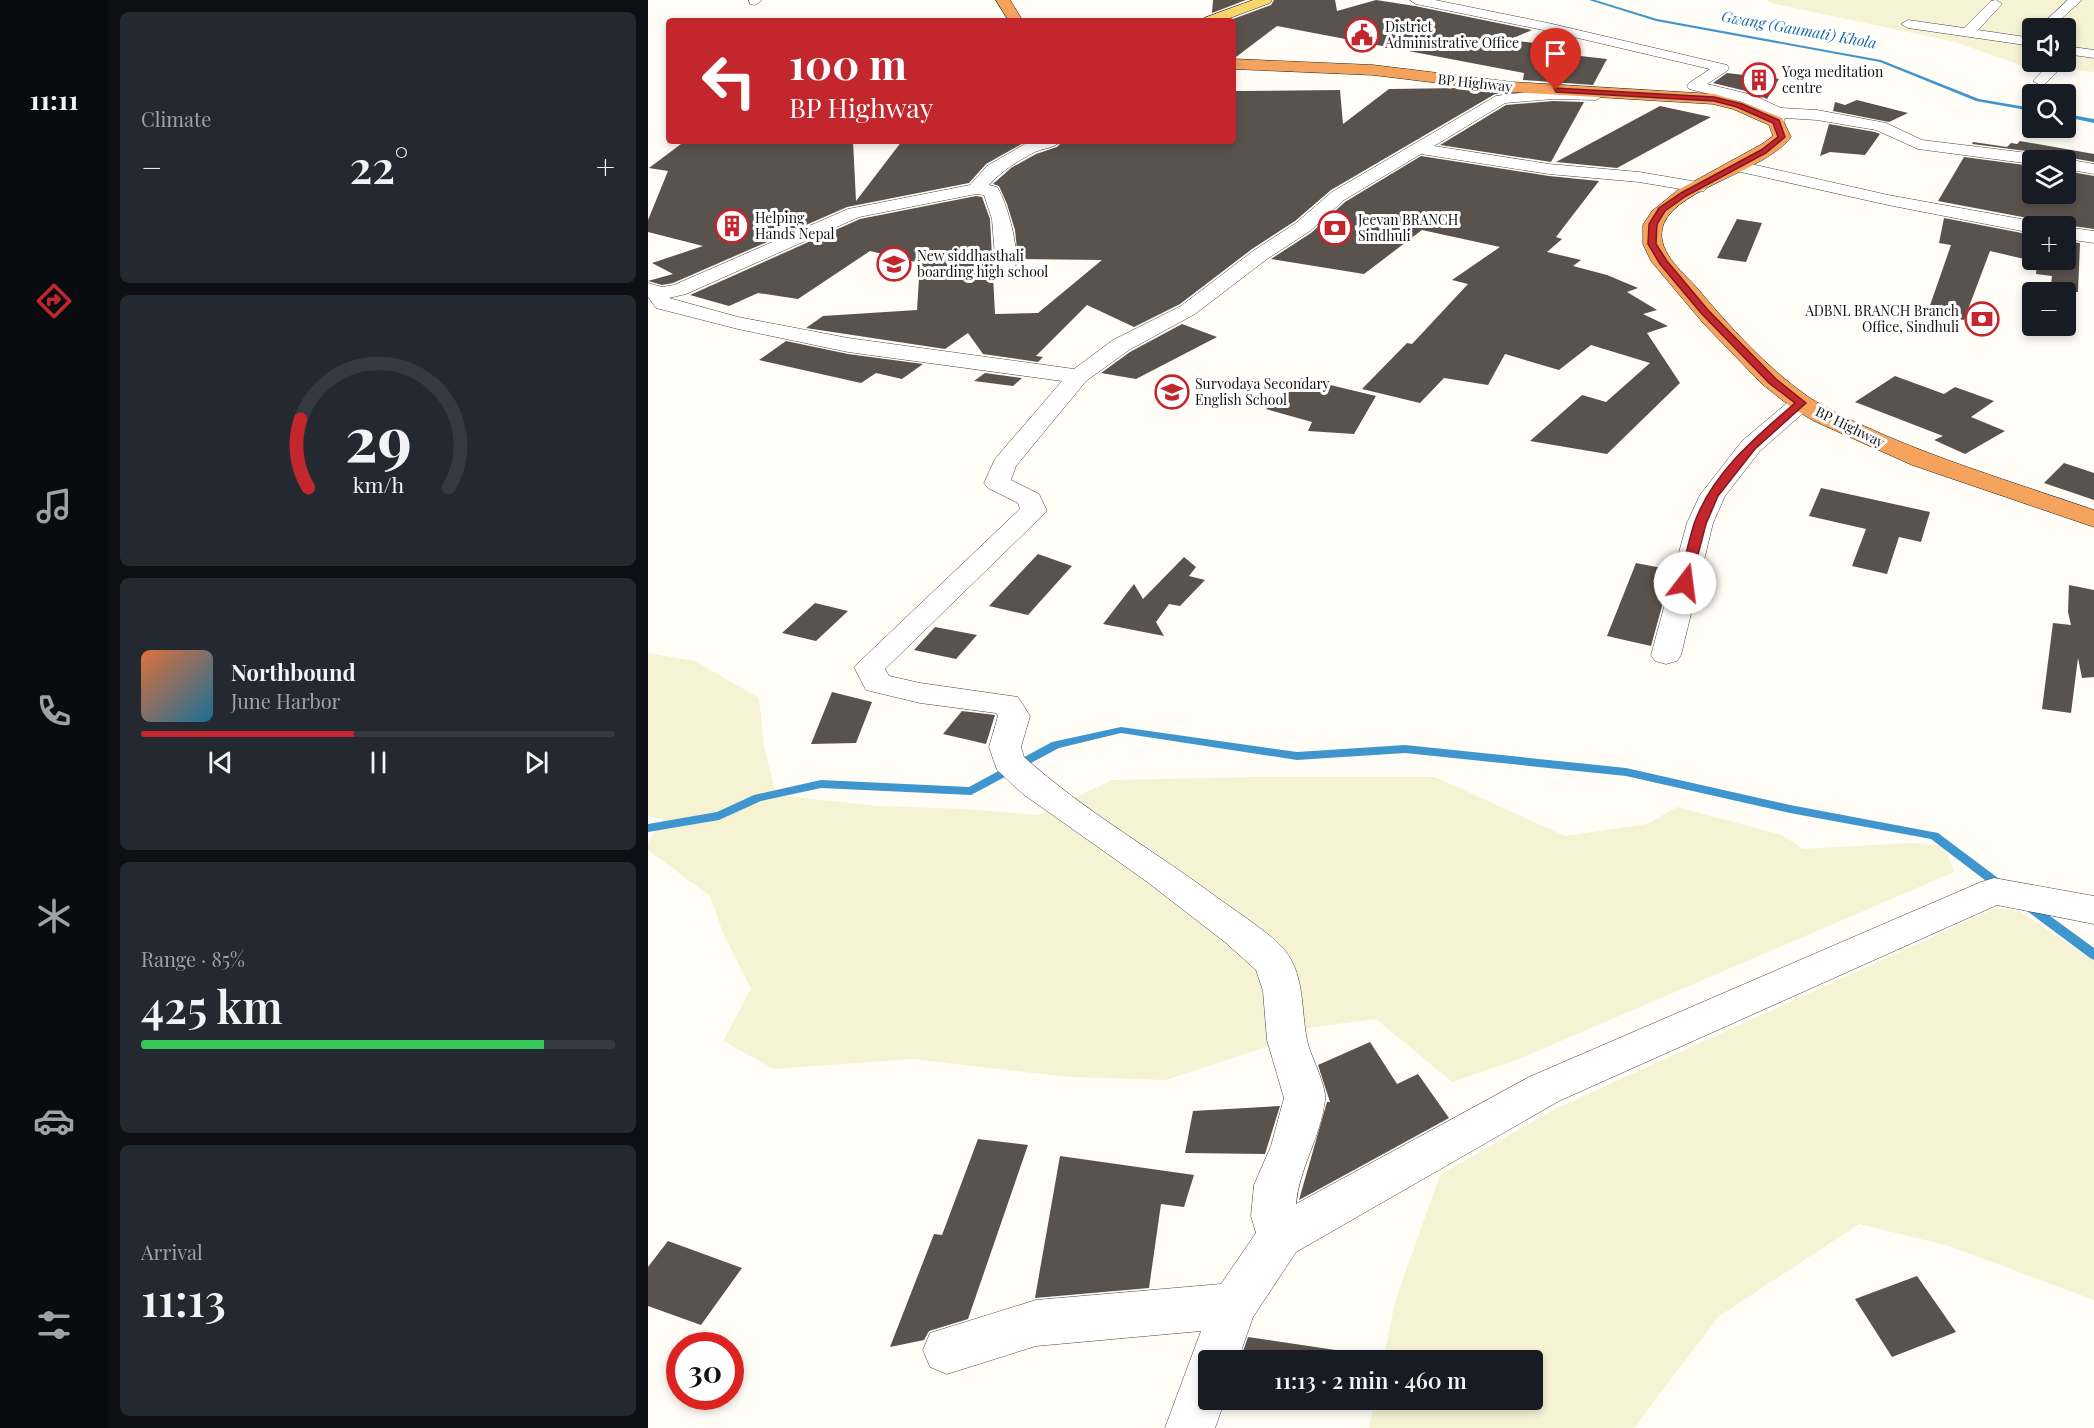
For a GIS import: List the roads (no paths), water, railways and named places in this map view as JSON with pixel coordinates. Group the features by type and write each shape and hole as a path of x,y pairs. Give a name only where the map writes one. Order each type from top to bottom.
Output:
{"highway":[{"path":"1003,0 1014,18"},
{"name":"BP Highway","path":"1236,64 1373,70 1512,87 1714,99 1777,118 1782,137 1764,152 1662,209 1653,224 1652,244 1663,262 1705,312 1772,381 1801,403 1919,460 2090,514"}],"main road":[{"path":"1217,18 1265,0"}],"street":[{"path":"1416,0 1548,27 1722,68 1694,86 1731,93 1760,102 1777,118 1818,115 1880,126 1918,144 2022,157"},
{"path":"2055,18 2076,0"},
{"path":"1967,33 1996,4"},
{"path":"1908,24 2022,40"},
{"path":"2076,54 2094,54"},
{"path":"2040,81 2049,72"},
{"path":"1280,1237 1272,1216 1276,1185 1292,1146 1305,1098 1287,1040 1282,991 1272,962 1239,933 1159,872 1035,786 1009,762 1005,747 1014,716 1007,704 920,693 878,683 868,667 1034,511 1030,499 997,483 1004,464 1078,376 1121,345 1188,310 1260,255 1303,227 1338,196 1501,99 1553,94 1605,95 1615,93"},
{"path":"976,189 993,170 1031,148 1044,144"},
{"path":"1419,148 1550,169 1639,177 1698,187"},
{"path":"1738,166 1888,200 2022,225"},
{"path":"2076,166 2094,169"},
{"path":"651,290 679,290 854,213 976,189 991,190 997,203 1003,222 1006,269"},
{"path":"2076,234 2094,237"},
{"path":"651,290 663,304 738,323 848,345 1078,376"},
{"path":"1666,655 1700,524 1713,495 1751,446 1801,403"},
{"path":"1218,1350 1234,1305 1280,1237 1544,1089 1994,891 2094,910"},
{"path":"947,1350 1036,1323 1234,1305"},
{"path":"1190,1428 1198,1406"}],"waterway":[{"name":"Gwang (Gaumati) Khola","path":"1591,0 1656,20 1881,61 1978,100 2022,108"},
{"name":"Gwang (Gaumati) Khola","path":"2076,118 2094,121"},
{"path":"648,828 719,816 758,798 821,784 971,791 1056,745 1121,730 1297,756 1405,749 1626,772 1790,809 1934,836 2002,887"},
{"path":"2027,905 2094,955"}],"place":[{"name":"District Administrative Office","path":"1362,35"},
{"name":"Yoga meditation centre","path":"1759,80"},
{"name":"Helping Hands Nepal","path":"732,226"},
{"name":"Jeevan BRANCH Sindhuli","path":"1335,228"},
{"name":"New siddhasthali boarding high school","path":"894,264"},
{"name":"ADBNL BRANCH Branch Office, Sindhuli","path":"1982,319"},
{"name":"Suryodaya Secondary English School","path":"1172,392"}]}
